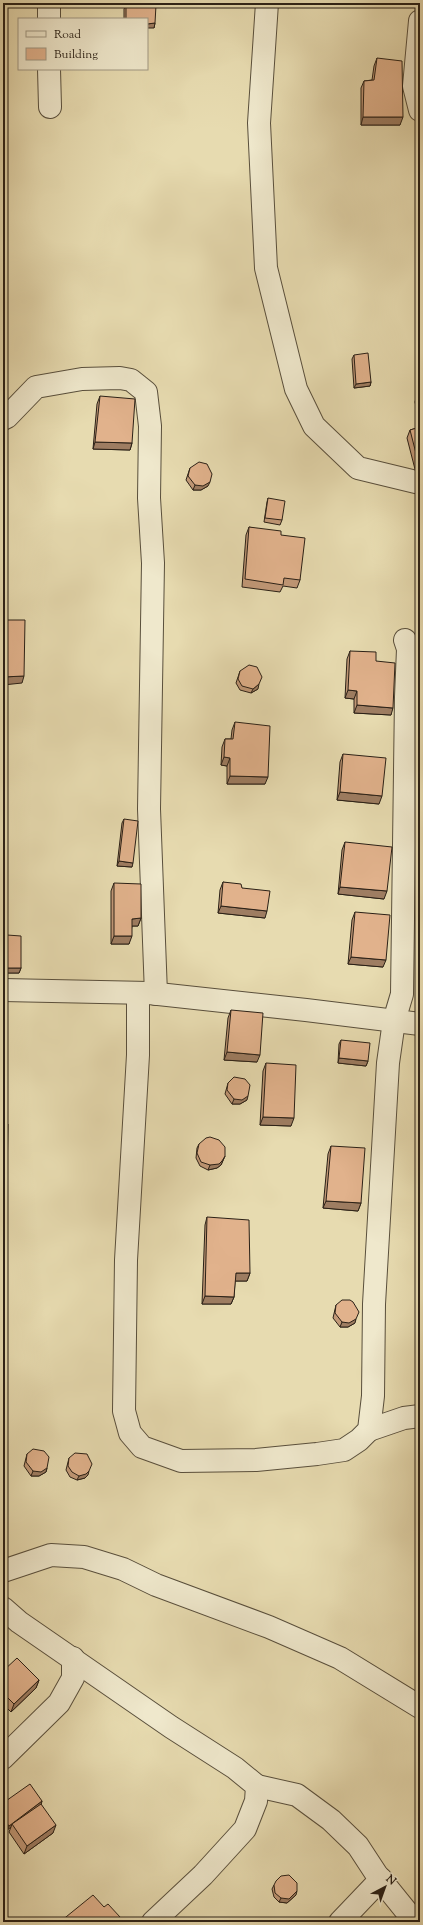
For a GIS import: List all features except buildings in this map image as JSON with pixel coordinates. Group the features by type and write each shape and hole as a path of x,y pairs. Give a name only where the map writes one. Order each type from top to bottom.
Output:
{"street":[{"path":"49,3 49,18"},
{"path":"267,3 259,123 266,268 296,389 314,426 358,468 420,483"},
{"path":"420,21 414,86 420,110"},
{"path":"49,70 50,107"},
{"path":"3,419 7,417 36,387 82,379 120,378 131,380 146,392 150,426 149,498 153,563 150,809 147,993 138,1055 126,1275 124,1411 130,1433 142,1448 181,1460 249,1460 344,1450 359,1440 369,1430 404,1418 420,1416"},
{"path":"369,1430 372,1396 374,1304 388,1063 394,1021 402,994 408,649 405,640"},
{"path":"3,990 147,993 420,1024"},
{"path":"3,1571 51,1555 84,1557 123,1568 156,1585 268,1627 340,1658 420,1707"},
{"path":"3,1608 20,1622 171,1727 235,1768 257,1786 297,1795 331,1820 358,1846 409,1917"},
{"path":"3,1758 59,1703 73,1678 73,1658"},
{"path":"153,1922 203,1875 245,1829 256,1801 257,1786"},
{"path":"340,1922 381,1879"}]}
